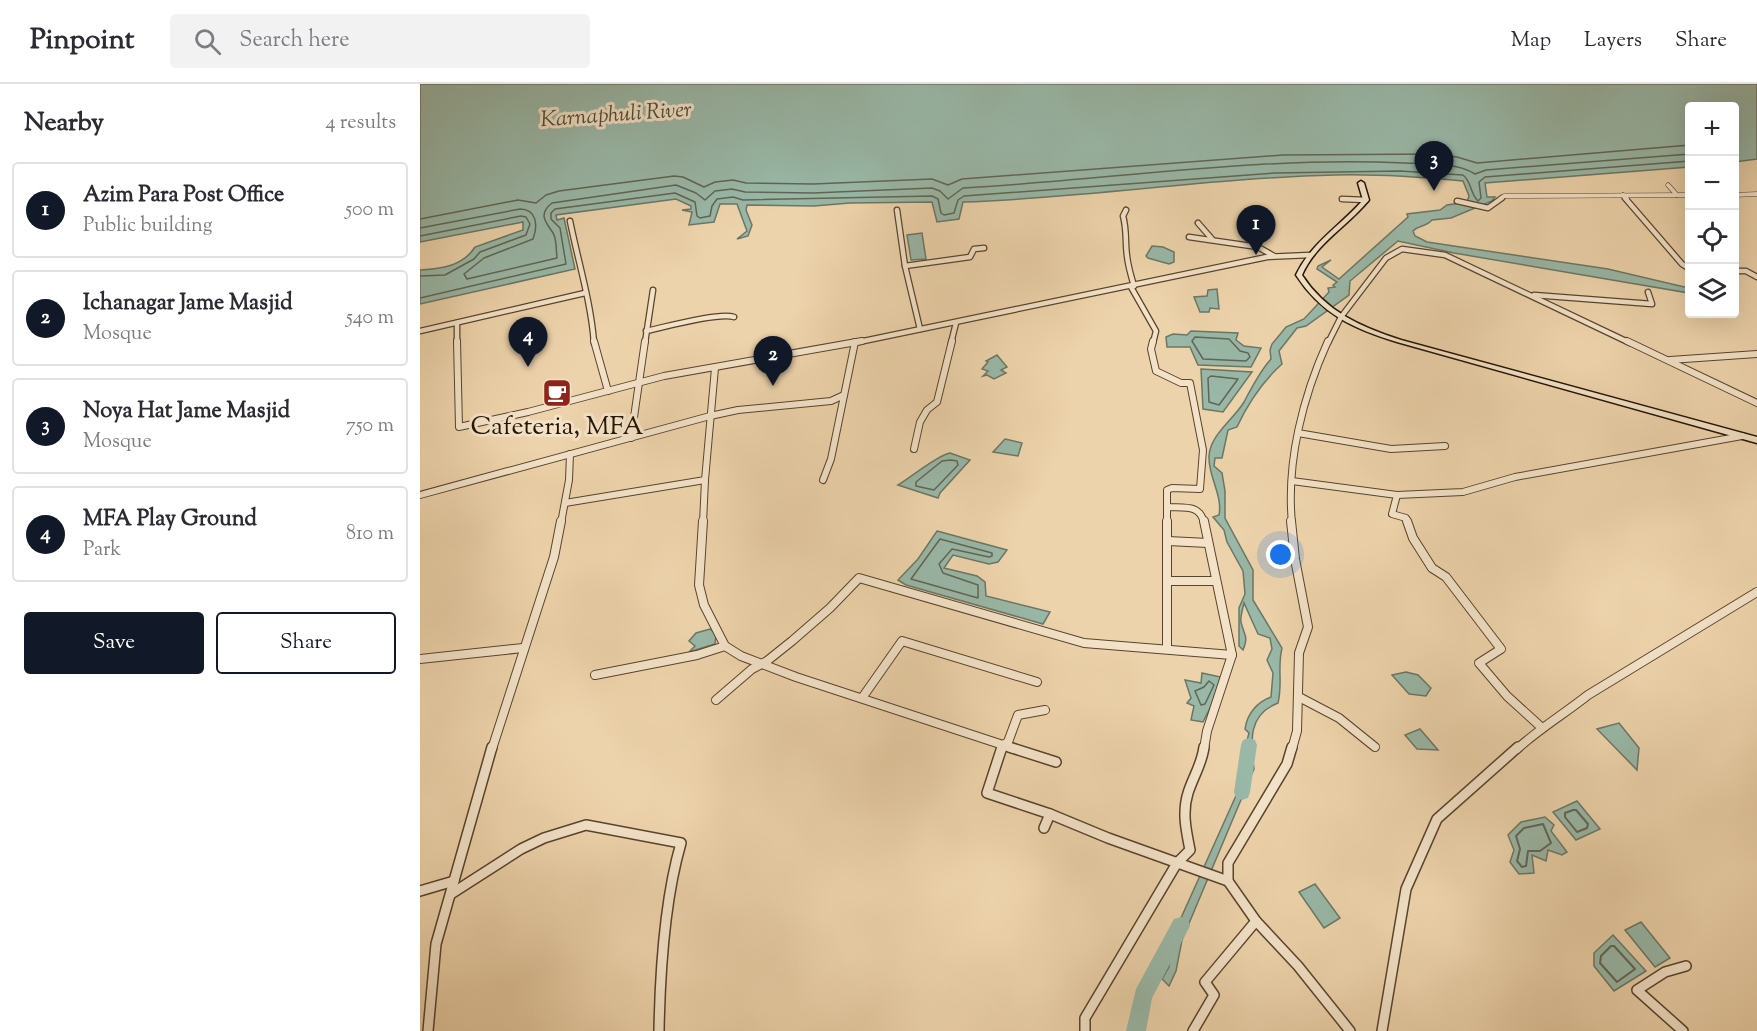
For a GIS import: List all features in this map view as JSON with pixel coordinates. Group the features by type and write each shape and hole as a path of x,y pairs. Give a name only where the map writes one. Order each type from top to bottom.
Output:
{"main road":[{"path":"1361,183 1366,200 1310,255 1299,275 1307,289 1341,317 1360,328 1384,337 1757,440"}],"street":[{"path":"1668,185 1677,195"},
{"path":"1739,195 1757,194"},
{"path":"1623,195 1685,266"},
{"path":"1457,201 1488,208 1504,196 1685,195"},
{"path":"1342,199 1366,200"},
{"path":"897,210 905,266 920,329"},
{"path":"1126,210 1123,216 1127,230 1125,238 1127,260 1132,286 1146,311 1148,321 1156,332 1151,349 1156,371 1181,383 1190,383 1197,410 1204,467 1200,489 1172,488 1167,490 1167,648"},
{"path":"570,221 585,293 592,313 594,345 608,391"},
{"path":"1198,223 1208,237 1214,240"},
{"path":"1189,237 1258,247 1274,256"},
{"path":"905,266 970,257 974,249 984,248"},
{"path":"1350,1031 1298,966 1256,921 1228,881 1228,863 1287,764 1297,731 1299,653 1308,627 1295,559 1291,516 1292,481 1298,433 1327,344 1341,317 1386,258 1402,249 1445,255 1757,403"},
{"path":"457,323 459,427 638,382 956,322 1274,256 1310,255"},
{"path":"1739,271 1746,271 1757,277"},
{"path":"631,438 653,290"},
{"path":"1528,294 1652,304 1647,292"},
{"path":"420,331 585,293"},
{"path":"646,331 726,314 734,318"},
{"path":"914,449 913,441 919,426 929,406 936,402 956,322"},
{"path":"823,480 831,459 855,342"},
{"path":"1669,360 1757,354"},
{"path":"715,368 699,585 704,605 725,646 760,664 909,716 1056,762"},
{"path":"420,495 710,416 738,410 831,401 844,395"},
{"path":"1298,433 1391,449 1445,447"},
{"path":"1292,481 1397,495 1462,492 1515,477 1742,436"},
{"path":"428,1031 436,944 490,754 523,648 555,557 569,480 570,454"},
{"path":"565,503 705,480"},
{"path":"1397,495 1392,514 1406,518 1413,538 1432,568 1446,577 1501,649 1479,663 1507,696 1541,727"},
{"path":"1085,1031 1085,1018 1177,863 1190,850 1184,817 1188,793 1202,762 1207,730 1232,655 1202,514 1195,508 1168,507"},
{"path":"1168,541 1208,543"},
{"path":"716,700 760,664 768,662 859,578 1084,643 1232,655"},
{"path":"1168,580 1216,581"},
{"path":"1382,1031 1406,889 1437,819 1541,727 1568,711 1588,694 1757,592"},
{"path":"862,698 902,641 1037,682"},
{"path":"595,675 697,655 725,646"},
{"path":"420,659 523,648"},
{"path":"1299,697 1346,722 1375,747"},
{"path":"1045,710 1018,715 1008,742 1002,745 987,793 1050,814 1228,881"},
{"path":"1044,828 1050,814"},
{"path":"451,894 521,849 544,838 586,825 681,843 675,862 668,904 660,987 660,1031"},
{"path":"420,891 454,882"},
{"path":"1193,1031 1214,995 1205,982 1256,921"},
{"path":"1683,1031 1637,990 1665,972 1686,966"}],"water":[{"name":"Karnaphuli River","path":"420,84 1757,84 1757,159 1739,161 1739,102 1685,102 1685,167 1485,183 1487,197 1495,197 1492,201 1451,218 1432,220 1413,231 1415,236 1427,242 1608,269 1685,287 1685,292 1454,253 1398,241 1350,281 1349,295 1306,326 1297,328 1279,351 1282,364 1256,393 1237,427 1228,430 1222,458 1215,458 1214,466 1222,473 1225,518 1253,570 1253,600 1282,648 1278,703 1268,708 1256,722 1252,739 1254,769 1182,940 1176,971 1169,986 1162,979 1169,967 1172,938 1248,769 1244,752 1249,733 1245,729 1246,724 1254,709 1271,697 1273,673 1267,660 1272,649 1270,638 1258,634 1244,603 1241,620 1246,641 1243,650 1239,646 1239,608 1245,594 1243,571 1227,542 1224,530 1213,517 1219,515 1220,508 1209,463 1210,448 1218,434 1240,408 1271,359 1272,344 1286,327 1304,319 1329,292 1328,288 1335,287 1333,285 1337,282 1317,269 1318,266 1331,260 1322,267 1339,279 1408,217 1407,214 1440,210 1447,205 1467,202 1469,196 1463,181 1351,175 1242,180 1056,197 963,202 959,219 937,222 932,202 814,206 747,205 746,210 752,225 748,236 737,239 747,231 737,204 720,204 714,222 689,225 692,212 682,210 691,209 691,206 676,199 556,215 557,220 564,218 575,269 420,304 420,270 436,269 458,262 475,247 523,230 523,222 420,242"},
{"path":"922,233 926,259 911,260 907,235"},
{"path":"1152,246 1163,247 1174,252 1174,262 1169,264 1148,258 1146,256"},
{"path":"1217,289 1219,309 1210,308 1209,312 1200,312 1194,297 1207,296 1208,290"},
{"path":"1191,331 1238,333 1236,340 1244,346 1261,348 1251,367 1198,365 1190,347 1167,347 1166,337 1173,334 1187,335"},
{"path":"997,355 1007,367 1001,370 1006,373 994,379 987,375 983,376 988,371 982,369 988,362 986,361"},
{"path":"1201,369 1252,372 1223,412 1203,409"},
{"path":"1005,439 1022,443 1018,456 993,452"},
{"path":"950,453 970,460 938,498 898,485 931,462"},
{"path":"937,531 1007,550 998,562 989,564 953,555 944,568 977,576 985,582 986,596 1050,612 1043,624 906,585 898,580 918,559"},
{"path":"710,629 716,634 715,644 689,652 695,646 689,641 696,633"},
{"path":"1406,672 1418,675 1431,688 1426,696 1409,694 1392,675"},
{"path":"1202,673 1225,678 1203,722 1191,720 1194,706 1187,703 1191,698 1185,680 1201,683"},
{"path":"1619,723 1639,748 1637,770 1597,729"},
{"path":"1420,729 1438,750 1417,749 1405,735"},
{"path":"1577,801 1600,829 1576,840 1553,812"},
{"path":"1545,817 1554,825 1551,831 1567,852 1562,855 1548,850 1546,861 1532,855 1534,873 1519,874 1510,862 1514,850 1508,835 1521,822"},
{"path":"1315,884 1340,918 1324,928 1299,892"},
{"path":"1641,922 1670,958 1655,967 1625,930"},
{"path":"1613,935 1646,971 1614,991 1594,966 1594,953"}],"waterway":[{"path":"1242,792 1249,745"},
{"path":"1136,1031 1143,996 1181,926"}],"place":[{"name":"Noya Hat Jame Masjid","path":"1434,191"},
{"name":"Azim Para Post Office","path":"1256,255"},
{"name":"MFA Play Ground","path":"528,367"},
{"name":"Ichanagar Jame Masjid","path":"773,386"},
{"name":"Cafeteria, MFA","path":"557,393"}]}
